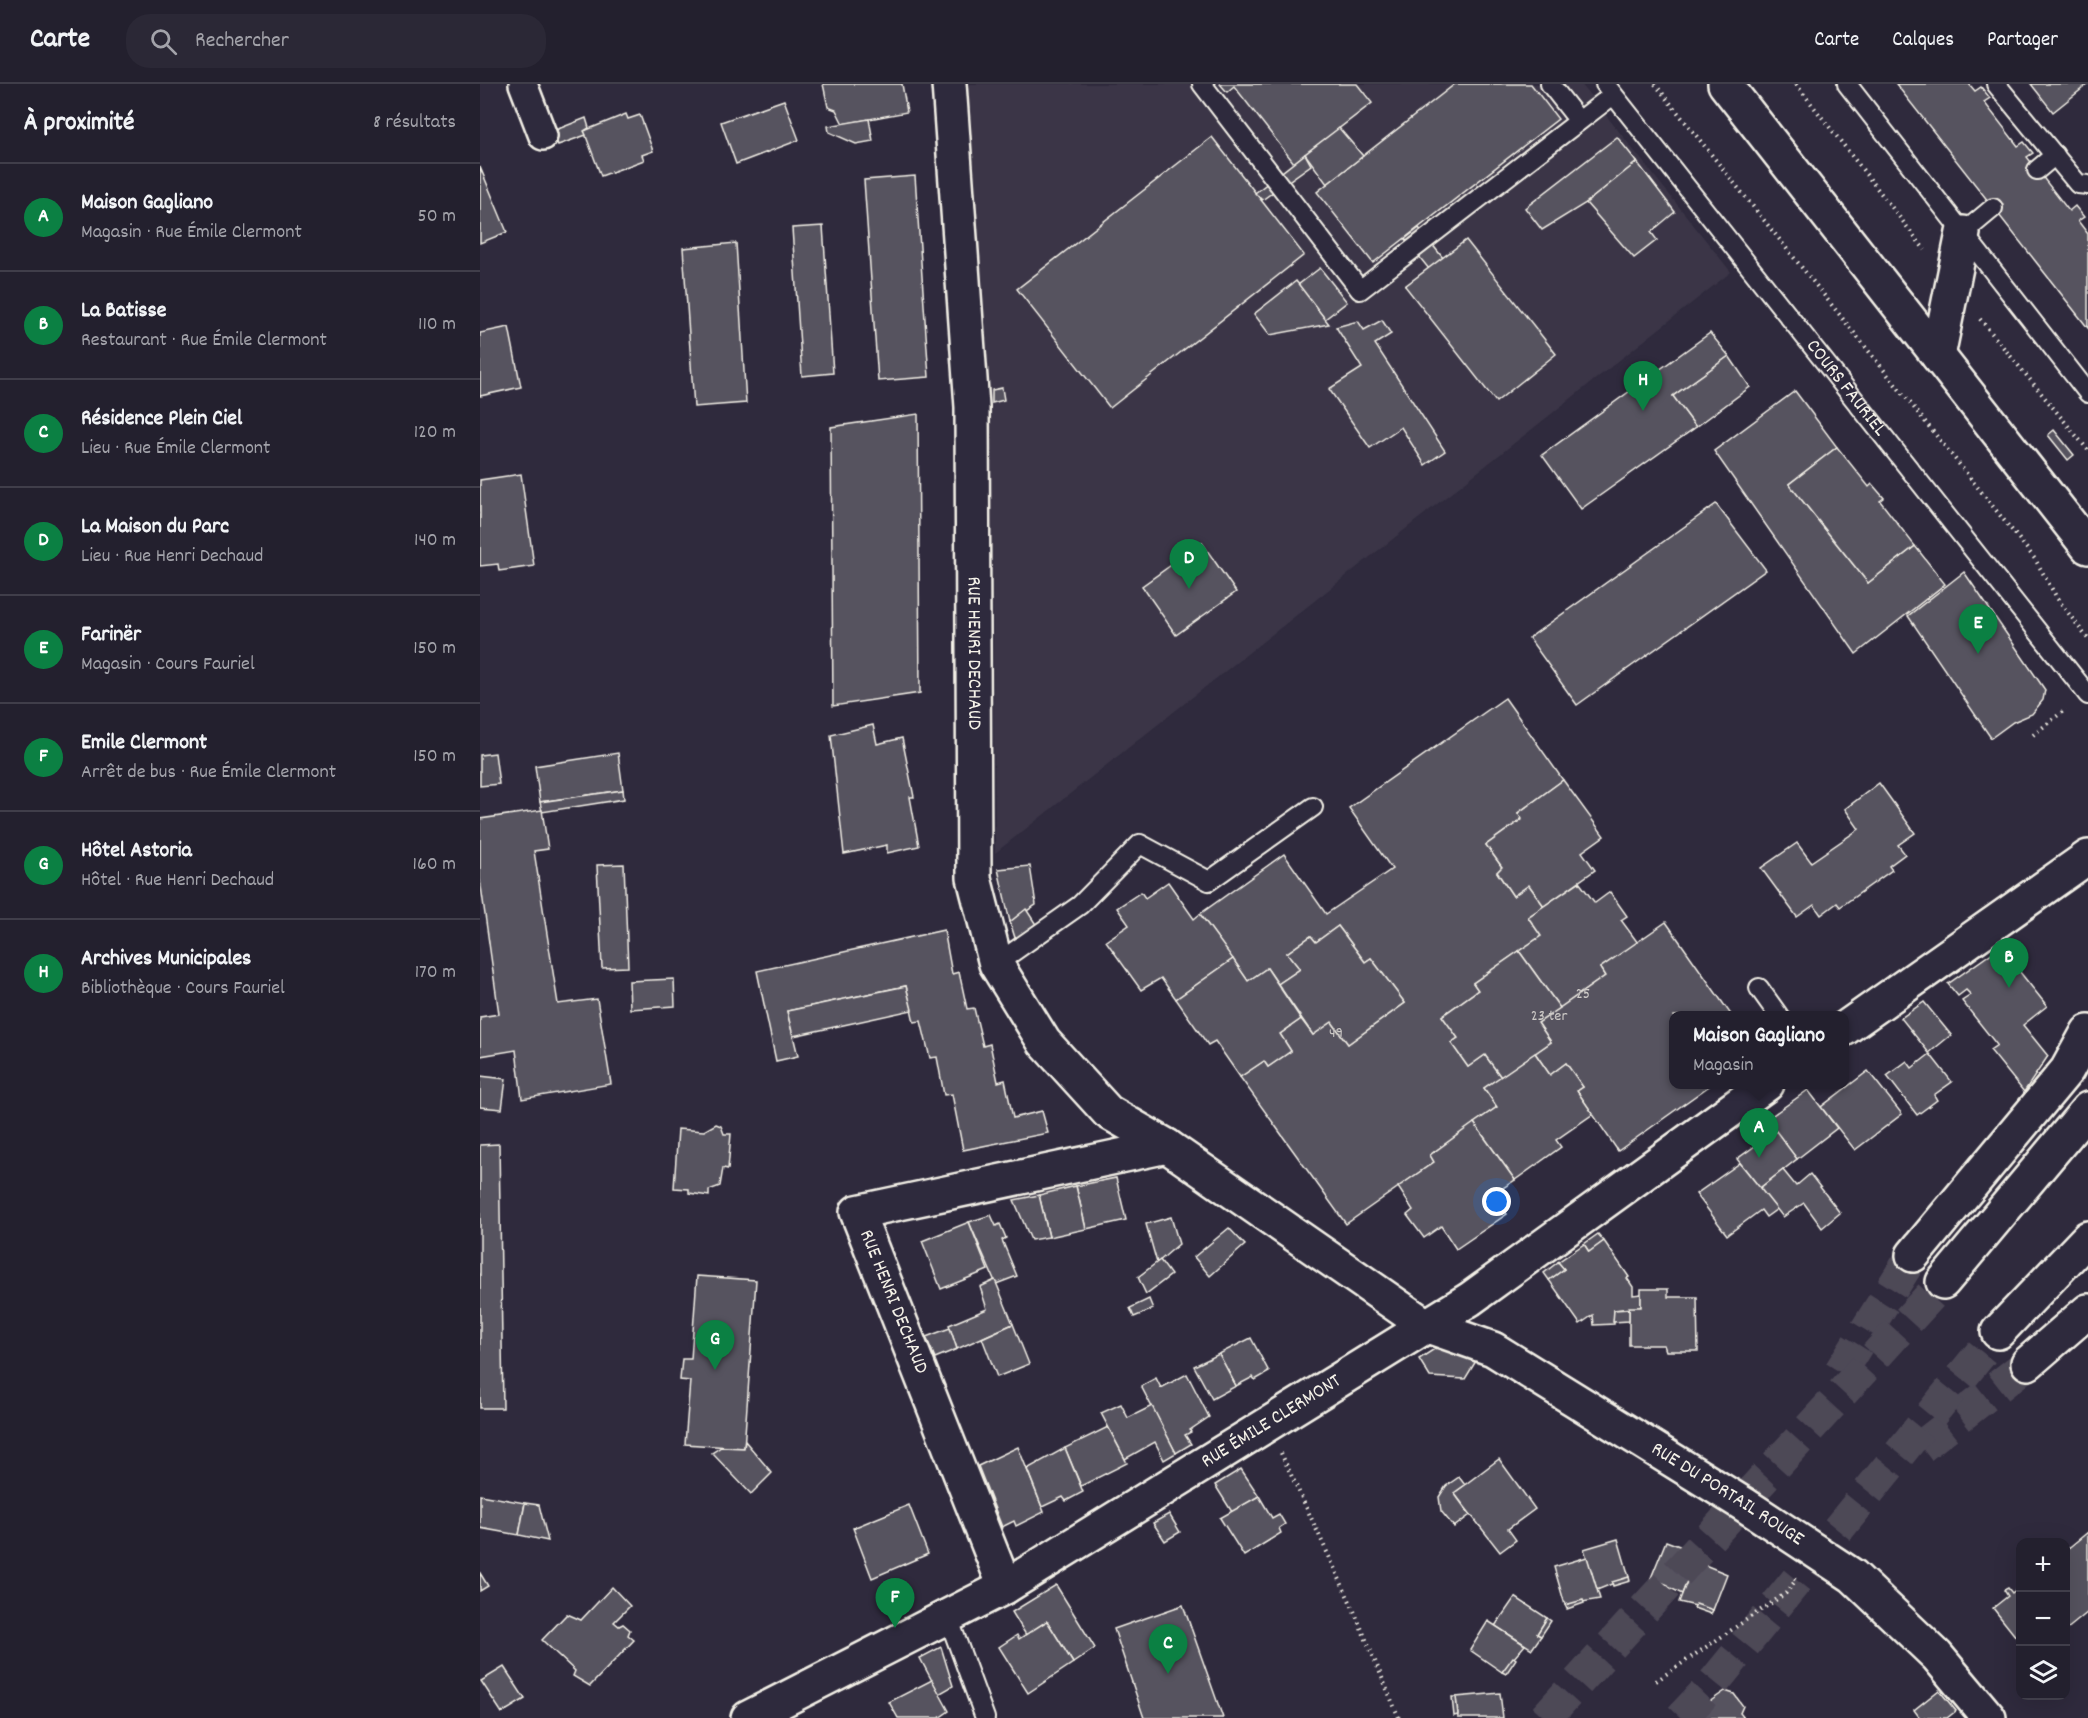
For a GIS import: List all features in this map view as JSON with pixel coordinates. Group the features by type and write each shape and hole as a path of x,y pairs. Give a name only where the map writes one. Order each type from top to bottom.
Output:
{"main road":[{"name":"RUE HENRI DECHAUD","path":"949,84 972,407 974,878 996,964 1044,1042 1108,1113 1167,1146 1425,1325"},
{"path":"1725,84 2088,547"},
{"path":"1938,356 1963,233"},
{"path":"1849,1026 2088,857"},
{"path":"1913,1255 2067,1070 2088,1032"},
{"name":"RUE ÉMILE CLERMONT","path":"748,1718 1005,1587 1470,1299 1760,1089"},
{"path":"1943,1282 2079,1120"},
{"name":"RUE HENRI DECHAUD","path":"1005,1587 857,1212 1167,1146"},
{"path":"1998,1332 2088,1238"},
{"path":"2028,1363 2088,1311"},
{"name":"RUE DU PORTAIL ROUGE","path":"1425,1325 1493,1348 1817,1551 1853,1576 1937,1656 1989,1718"}],"street":[{"path":"523,84 543,136"}],"lane":[{"path":"1202,84 1360,290 1579,121 1609,89"},
{"path":"1550,84 1579,121"},
{"path":"1847,84 2088,393"},
{"path":"1996,84 2078,184 2088,185"},
{"name":"COURS FAURIEL","path":"1609,89 2088,695"},
{"path":"2037,170 2055,155"},
{"path":"1963,233 1993,208"},
{"path":"996,964 1080,904 1140,844 1209,881 1313,807"},
{"path":"1759,988 1775,1011"},
{"path":"948,1617 985,1718"}],"path":[{"path":"1655,84 2035,559 2057,598 2088,639"},
{"path":"2033,735 2071,705"},
{"path":"1265,1424 1290,1468 1399,1718"},
{"path":"1656,1681 1786,1593 1796,1580 1791,1578"}],"shaded area":[{"path":"966,84 1581,84 1731,272 995,853 991,427"}],"building":[{"path":"823,84 902,84 907,112 843,124 836,110 828,107"},
{"path":"1220,84 1357,84 1372,103 1294,163 1234,86 1227,92"},
{"path":"1455,84 1531,84 1558,119 1373,263 1317,192"},
{"path":"1896,84 1969,84 1975,91 1981,87 1990,98 1984,102 2018,146 2024,142 2033,153 2027,157 2069,211 2075,206 2084,217 2078,221 2088,234 2088,328"},
{"path":"2031,84 2088,84 2053,112"},
{"path":"784,100 799,140 736,164 721,122"},
{"path":"626,114 628,119 640,115 653,151 642,155 644,160 601,176 584,131"},
{"path":"586,118 589,128 584,131 586,135 558,145 553,131"},
{"path":"869,119 873,141 856,144 829,132 828,126"},
{"path":"1339,128 1363,156 1327,184 1305,154"},
{"path":"1212,137 1304,255 1110,408 1017,289"},
{"path":"1617,137 1637,162 1586,203 1542,230 1525,208"},
{"path":"1305,154 1311,165 1262,200 1255,193"},
{"path":"1637,162 1675,212 1651,232 1657,240 1634,258 1586,203"},
{"path":"480,167 507,232 480,243"},
{"path":"915,176 929,377 878,381 864,180"},
{"path":"823,226 833,373 802,376 792,228"},
{"path":"1419,228 1443,258 1429,269 1405,239"},
{"path":"1466,240 1556,354 1496,402 1405,286"},
{"path":"736,243 746,403 694,407 683,248"},
{"path":"1320,268 1347,302 1325,319 1298,285"},
{"path":"1296,281 1329,324 1270,335 1254,314"},
{"path":"1382,320 1391,334 1375,344 1445,451 1425,465 1401,427 1370,448 1329,389 1362,368 1336,327 1358,321 1364,330"},
{"path":"509,327 521,387 480,396 480,333"},
{"path":"1710,333 1729,356 1673,396 1696,427 1581,509 1542,455"},
{"path":"1729,356 1750,387 1696,427 1673,396"},
{"path":"1002,388 1004,400 992,403 992,390"},
{"path":"1795,391 1837,447 1789,484 1868,583 1915,546 1945,584 1856,654 1714,451"},
{"path":"918,414 920,693 833,706 831,427"},
{"path":"2054,430 2074,455 2068,460 2048,435"},
{"path":"1837,447 1869,487 1872,484 1884,498 1880,501 1915,546 1868,583 1789,484"},
{"path":"521,474 534,566 499,571 498,564 480,566 480,480"},
{"path":"1716,504 1766,570 1577,705 1529,638"},
{"path":"1202,543 1236,592 1176,635 1142,586"},
{"path":"1964,572 2045,690 2043,700 2032,714 2013,722 1991,738 1908,616"},
{"path":"1505,698 1563,780 1518,813 1522,819 1486,845 1502,867 1497,872 1513,896 1529,885 1544,906 1528,917 1541,936 1473,983 1478,990 1442,1016 1458,1038 1451,1043 1468,1067 1485,1055 1501,1077 1484,1088 1497,1107 1430,1155 1434,1162 1346,1224 1240,1077 1264,1061 1268,1067 1291,1051 1280,1034 1301,1019 1313,1035 1332,1022 1348,1044 1405,1003 1371,958 1365,962 1338,926 1316,942 1311,936 1287,953 1300,969 1278,984 1267,968 1248,981 1200,914 1284,854 1326,914 1392,869 1349,808"},
{"path":"873,725 877,744 902,738 914,797 910,797 919,846 887,853 887,845 844,854 831,735"},
{"path":"495,753 499,784 480,786 480,755"},
{"path":"618,753 623,790 540,802 535,766"},
{"path":"1563,780 1604,836 1582,852 1595,870 1544,906 1529,885 1513,896 1497,872 1502,867 1486,845 1522,819 1518,813"},
{"path":"1879,783 1915,833 1898,845 1905,854 1889,866 1892,870 1840,907 1837,903 1821,915 1814,905 1797,917 1761,868 1797,843 1811,862 1859,829 1845,809"},
{"path":"623,790 624,799 542,812 540,802"},
{"path":"542,810 548,849 534,851 558,1004 597,999 611,1084 522,1099 516,1050 480,1056 480,1017 499,1014 480,879 480,819"},
{"path":"624,864 628,967 602,968 597,865"},
{"path":"1030,866 1036,905 1010,922 998,869"},
{"path":"1168,882 1194,919 1200,914 1233,959 1176,999 1161,978 1141,990 1106,941 1129,925 1117,908 1141,892 1145,898"},
{"path":"1579,882 1595,903 1610,892 1627,916 1621,920 1638,943 1600,968 1605,976 1560,1008 1519,951 1541,936 1528,917"},
{"path":"1026,909 1037,926 1016,941 1010,922"},
{"path":"1666,922 1728,1011 1669,1011 1669,1089 1705,1089 1618,1151 1577,1091 1583,1087 1566,1063 1550,1075 1535,1053 1551,1042 1538,1023 1605,976 1600,968"},
{"path":"1338,926 1365,962 1371,958 1405,1003 1348,1044 1332,1022 1313,1035 1278,984 1300,969 1287,953 1311,936 1316,942"},
{"path":"944,930 952,974 959,972 967,1009 974,1008 983,1046 990,1044 998,1082 1005,1080 1013,1118 1042,1111 1048,1133 963,1150 952,1094 944,1095 937,1057 930,1058 921,1021 914,1022 906,986 787,1011 798,1056 776,1061 757,971"},
{"path":"1996,950 2008,966 2012,962 2047,1006 2023,1025 2048,1056 2024,1092 1990,1050 1997,1045 1962,1001 1971,995 1966,990 1958,996 1948,984"},
{"path":"1519,951 1560,1008 1538,1023 1551,1042 1501,1077 1485,1055 1468,1067 1451,1043 1458,1038 1442,1016 1478,990 1473,983"},
{"path":"1233,959 1248,981 1267,968 1301,1019 1280,1034 1291,1051 1268,1067 1264,1061 1240,1077 1215,1041 1208,1045 1176,999"},
{"path":"674,979 675,1006 630,1009 629,981"},
{"path":"906,986 912,1010 793,1036 787,1011"},
{"path":"1924,1002 1951,1035 1929,1053 1901,1018"},
{"path":"1535,1053 1550,1075 1566,1063 1583,1087 1577,1091 1593,1114 1556,1140 1561,1147 1515,1180 1474,1123 1497,1107 1484,1088"},
{"path":"1930,1054 1952,1082 1934,1095 1937,1100 1917,1115 1887,1076 1907,1061 1912,1068"},
{"path":"1868,1071 1902,1114 1855,1150 1821,1107 1844,1089 1849,1089 1849,1086"},
{"path":"480,1076 506,1079 502,1109 480,1107"},
{"path":"1808,1090 1837,1128 1797,1159 1766,1120"},
{"path":"1474,1123 1515,1180 1494,1194 1507,1214 1456,1249 1441,1226 1424,1238 1407,1215 1413,1210 1398,1187 1434,1162 1430,1155"},
{"path":"716,1124 721,1126 724,1134 731,1134 728,1169 723,1168 720,1186 709,1190 709,1196 689,1193 689,1189 674,1188 678,1129 704,1131"},
{"path":"1776,1131 1797,1159 1760,1188 1737,1159"},
{"path":"499,1144 503,1408 480,1408 480,1145"},
{"path":"1740,1163 1777,1209 1766,1217 1761,1210 1727,1235 1696,1194"},
{"path":"1783,1170 1796,1186 1810,1174 1840,1213 1822,1228 1804,1203 1783,1217 1760,1188"},
{"path":"1116,1178 1126,1220 1086,1229 1076,1186"},
{"path":"1076,1186 1086,1229 1049,1237 1039,1195"},
{"path":"1039,1195 1049,1237 1031,1240 1014,1200"},
{"path":"991,1215 996,1226 1000,1224 1006,1238 1002,1240 1017,1276 996,1284 969,1222"},
{"path":"1171,1217 1179,1244 1157,1263 1146,1224"},
{"path":"969,1222 988,1270 941,1289 922,1241"},
{"path":"1229,1228 1245,1245 1210,1276 1194,1257"},
{"path":"1598,1234 1604,1241 1589,1252 1584,1244"},
{"path":"1604,1241 1629,1277 1627,1278 1633,1287 1633,1295 1641,1294 1641,1307 1614,1310 1614,1324 1594,1325 1593,1315 1580,1324 1549,1280 1564,1269 1558,1262 1584,1244 1589,1252"},
{"path":"1160,1260 1171,1275 1146,1294 1138,1277"},
{"path":"1558,1262 1564,1269 1549,1280 1544,1273"},
{"path":"697,1276 756,1280 744,1448 685,1444 690,1381 680,1380 682,1359 691,1359"},
{"path":"995,1280 1013,1324 957,1349 949,1325 987,1309 980,1287"},
{"path":"1641,1289 1668,1289 1668,1297 1697,1297 1698,1351 1666,1351 1664,1345 1629,1345 1629,1307 1641,1307"},
{"path":"1149,1299 1153,1309 1134,1317 1130,1308"},
{"path":"1629,1309 1629,1321 1613,1322 1614,1310"},
{"path":"1013,1324 1029,1364 997,1377 982,1338"},
{"path":"950,1328 957,1349 935,1358 926,1337"},
{"path":"1251,1338 1269,1372 1255,1380 1253,1377 1236,1386 1219,1354"},
{"path":"1436,1348 1455,1348 1476,1361 1465,1379 1430,1377 1419,1359"},
{"path":"1219,1354 1236,1386 1212,1399 1194,1366"},
{"path":"1187,1374 1209,1417 1185,1435 1191,1444 1176,1453 1141,1386 1156,1378 1161,1388"},
{"path":"1121,1404 1128,1418 1152,1406 1176,1453 1164,1460 1155,1442 1125,1459 1101,1413"},
{"path":"1108,1427 1127,1463 1081,1486 1065,1448"},
{"path":"745,1441 772,1473 751,1494 712,1453 721,1447 744,1448"},
{"path":"1018,1447 1044,1512 1016,1526 1014,1521 1002,1527 978,1466"},
{"path":"1065,1448 1083,1492 1066,1501 1063,1497 1042,1507 1027,1469"},
{"path":"1499,1459 1535,1509 1508,1529 1516,1540 1500,1552 1454,1493"},
{"path":"1241,1469 1259,1496 1232,1512 1215,1485"},
{"path":"1459,1477 1465,1485 1454,1493 1470,1515 1454,1527 1441,1511 1439,1497 1446,1486"},
{"path":"480,1495 525,1503 519,1535 480,1528"},
{"path":"1259,1496 1272,1518 1279,1514 1285,1524 1279,1528 1281,1533 1244,1556 1220,1518"},
{"path":"525,1503 539,1505 548,1541 519,1535"},
{"path":"909,1505 928,1554 872,1578 853,1528"},
{"path":"1169,1514 1180,1532 1165,1541 1153,1523"},
{"path":"2088,1532 2088,1612 2070,1627 2070,1592 2070,1547"},
{"path":"1618,1539 1629,1577 1597,1590 1584,1549"},
{"path":"1666,1541 1698,1553 1682,1594 1651,1578"},
{"path":"1587,1557 1600,1599 1565,1605 1554,1567"},
{"path":"1695,1561 1727,1574 1713,1610 1679,1602"},
{"path":"480,1573 488,1586 480,1591"},
{"path":"1629,1577 1630,1581 1613,1586 1612,1582"},
{"path":"1651,1578 1668,1585 1667,1588 1650,1581"},
{"path":"1056,1585 1095,1648 1073,1663 1047,1621 1026,1635 1012,1612"},
{"path":"612,1587 630,1606 614,1622 619,1626 623,1624 630,1630 628,1635 634,1640 590,1686 573,1676 575,1671 542,1640 567,1614 581,1620"},
{"path":"2008,1588 2012,1593 2016,1590 2016,1637 1993,1608 2008,1596 2004,1590"},
{"path":"1515,1597 1547,1618 1537,1634 1541,1636 1532,1649 1495,1626"},
{"path":"1583,1600 1584,1603 1567,1609 1565,1605"},
{"path":"1696,1604 1713,1610 1711,1614 1694,1608"},
{"path":"1183,1605 1223,1718 1144,1718 1114,1629"},
{"path":"1547,1618 1551,1621 1541,1636 1537,1634"},
{"path":"1047,1621 1073,1663 1028,1693 999,1647 1017,1635 1019,1639"},
{"path":"1488,1621 1525,1645 1502,1672 1470,1650"},
{"path":"941,1647 953,1686 939,1694 920,1658"},
{"path":"1513,1657 1516,1659 1506,1674 1502,1672"},
{"path":"504,1667 525,1699 502,1713 481,1681"},
{"path":"932,1680 949,1711 939,1718 898,1718 889,1702"},
{"path":"1939,1690 1956,1711 1947,1718 1920,1718 1914,1710"},
{"path":"1725,1691 1734,1694 1743,1706 1740,1713 1744,1718 1686,1718"},
{"path":"1500,1693 1503,1718 1458,1718 1456,1697"},
{"path":"1452,1697 1456,1697 1458,1715 1454,1716"}],"tunnel":[{"path":"1840,1372 1913,1255"},
{"path":"1545,1718 1943,1282"},
{"path":"1681,1718 1710,1687 1998,1332"},
{"path":"1921,1447 2028,1363"}],"place":[{"name":"Archives Municipales","path":"1643,411"},
{"name":"La Maison du Parc","path":"1189,589"},
{"name":"Farinër","path":"1978,654"},
{"name":"La Batisse","path":"2009,988"},
{"name":"Maison Gagliano","path":"1759,1158"},
{"name":"Hôtel Astoria","path":"715,1370"},
{"name":"Emile Clermont","path":"895,1628"},
{"name":"Résidence Plein Ciel","path":"1168,1674"}]}
